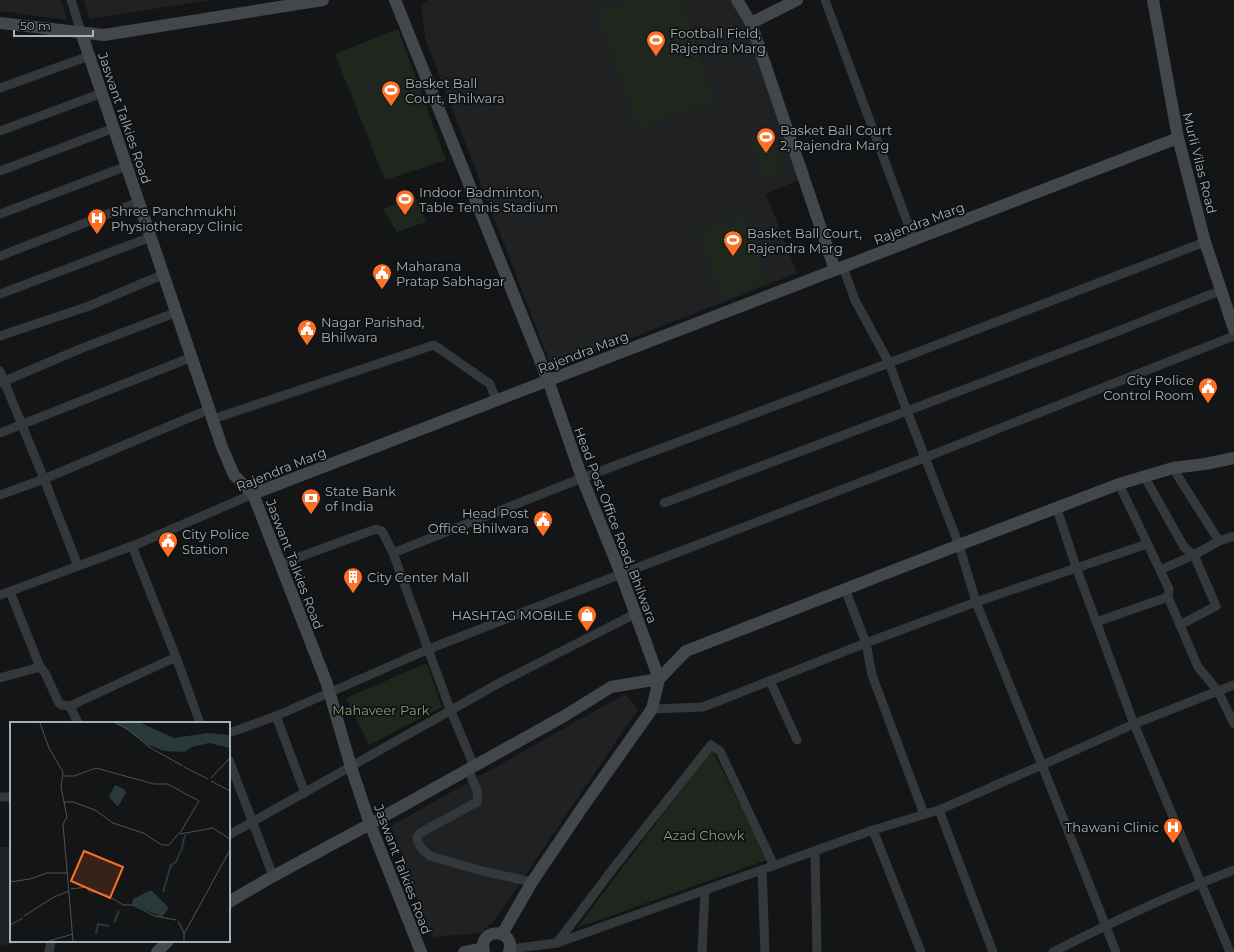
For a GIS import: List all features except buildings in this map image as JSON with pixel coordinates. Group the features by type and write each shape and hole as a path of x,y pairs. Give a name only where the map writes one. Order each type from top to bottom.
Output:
{"street":[{"path":"71,0 81,32"},
{"path":"0,23 104,35 323,0"},
{"name":"Head Post Office Road, Bhilwara","path":"395,0 548,380 582,478 621,574 659,679"},
{"path":"737,0 751,23 839,269 889,363 924,458 959,545 976,602 1116,952"},
{"path":"751,23 797,0"},
{"path":"825,0 914,240"},
{"name":"Murli Vilas Road","path":"1153,0 1178,138 1205,242 1233,321"},
{"name":"Jaswant Talkies Road","path":"81,32 222,447 234,474 253,494 329,692 351,767 370,824 421,952"},
{"path":"0,88 89,56"},
{"path":"0,131 102,93"},
{"path":"0,171 114,128"},
{"name":"Rajendra Marg","path":"0,596 132,546 253,494 1178,138"},
{"path":"0,214 127,166"},
{"path":"0,256 139,202"},
{"path":"0,294 151,237"},
{"path":"393,553 582,478 889,363 1205,242"},
{"path":"0,336 89,306 164,274"},
{"path":"664,503 1114,333 1222,290"},
{"path":"2,382 80,349 177,312"},
{"path":"230,733 276,716 429,649 924,458 1234,336"},
{"path":"0,495 211,414 368,368 434,345 490,384 496,400"},
{"path":"0,433 192,357"},
{"path":"0,371 2,382 22,425 78,566"},
{"path":"502,934 532,882 652,709 659,679 686,651 1119,484 1173,468 1205,464 1234,458"},
{"path":"1173,468 1219,541"},
{"path":"1144,476 1184,547 1194,555 1216,606 1180,625"},
{"path":"1119,484 1169,589 1168,597 1198,668 1218,691 1234,724"},
{"path":"1057,509 1076,567 1134,724 1230,952"},
{"path":"280,564 376,528 382,531 393,553 429,649 471,767 478,793 478,802 420,833 417,837 418,842 422,849 430,856 482,871 532,882"},
{"path":"1160,570 1194,555 1219,541 1234,536 1234,540"},
{"path":"652,709 703,707 866,643 976,602 1147,544"},
{"path":"132,546 176,657 200,722"},
{"path":"845,589 866,643 872,675 924,814"},
{"path":"10,592 40,667 45,673 59,703 62,705 70,706 176,657"},
{"path":"1096,622 1168,597"},
{"path":"230,834 351,767 450,709 635,614"},
{"path":"0,678 40,667"},
{"path":"230,901 272,876 370,824 566,715 611,687 659,679"},
{"path":"770,681 797,740"},
{"path":"464,952 483,950 483,944 487,937 494,933 502,934 509,940 510,951 557,943 873,830 939,810 1134,724 1234,685"},
{"path":"70,706 78,722"},
{"path":"276,716 305,793"},
{"path":"557,943 710,745 720,751 774,866"},
{"path":"230,766 232,777 252,822 272,876"},
{"path":"939,810 993,952"},
{"path":"873,830 921,952"},
{"path":"816,851 817,952"},
{"path":"762,870 765,952"},
{"path":"1053,952 1106,926 1201,883 1234,870"},
{"path":"702,952 705,890"},
{"path":"49,952 51,942"},
{"path":"157,952 167,942"}],"shaded area":[{"path":"0,0 61,0 67,20 0,11"},
{"path":"84,0 210,0 90,19"},
{"path":"428,0 730,0 746,22 810,175 766,194 797,273 552,369 425,38 421,5"},
{"path":"625,694 638,709 495,920 480,933 432,937 391,826"},
{"path":"0,847 10,847 10,942 13,942 13,944 0,945"}],"green space":[{"name":"Football Field, Rajendra Marg","path":"634,0 681,0 714,102 638,128 596,12"},
{"name":"Basket Ball Court, Bhilwara","path":"398,29 446,160 385,180 335,54"},
{"name":"Basket Ball Court 2, Rajendra Marg","path":"769,129 783,170 763,178 747,137"},
{"name":"Indoor Badminton, Table Tennis Stadium","path":"415,196 426,222 397,232 383,209"},
{"name":"Basket Ball Court, Rajendra Marg","path":"744,214 767,281 722,298 697,232"},
{"name":"Mahaveer Park","path":"427,663 442,707 369,745 346,698"},
{"name":"Azad Chowk","path":"712,749 767,860 577,928"}],"place":[{"name":"Football Field, Rajendra Marg","path":"656,57"},
{"name":"Basket Ball Court, Bhilwara","path":"391,107"},
{"name":"Basket Ball Court 2, Rajendra Marg","path":"766,154"},
{"name":"Indoor Badminton, Table Tennis Stadium","path":"405,216"},
{"name":"Shree Panchmukhi Physiotherapy Clinic","path":"97,235"},
{"name":"Basket Ball Court, Rajendra Marg","path":"733,257"},
{"name":"Maharana Pratap Sabhagar","path":"382,290"},
{"name":"Nagar Parishad, Bhilwara","path":"307,346"},
{"name":"City Police Control Room","path":"1208,404"},
{"name":"State Bank of India","path":"311,515"},
{"name":"Head Post Office, Bhilwara","path":"543,537"},
{"name":"City Police Station","path":"168,558"},
{"name":"City Center Mall","path":"353,594"},
{"name":"HASHTAG MOBILE","path":"587,632"},
{"name":"Thawani Clinic","path":"1173,844"}]}
